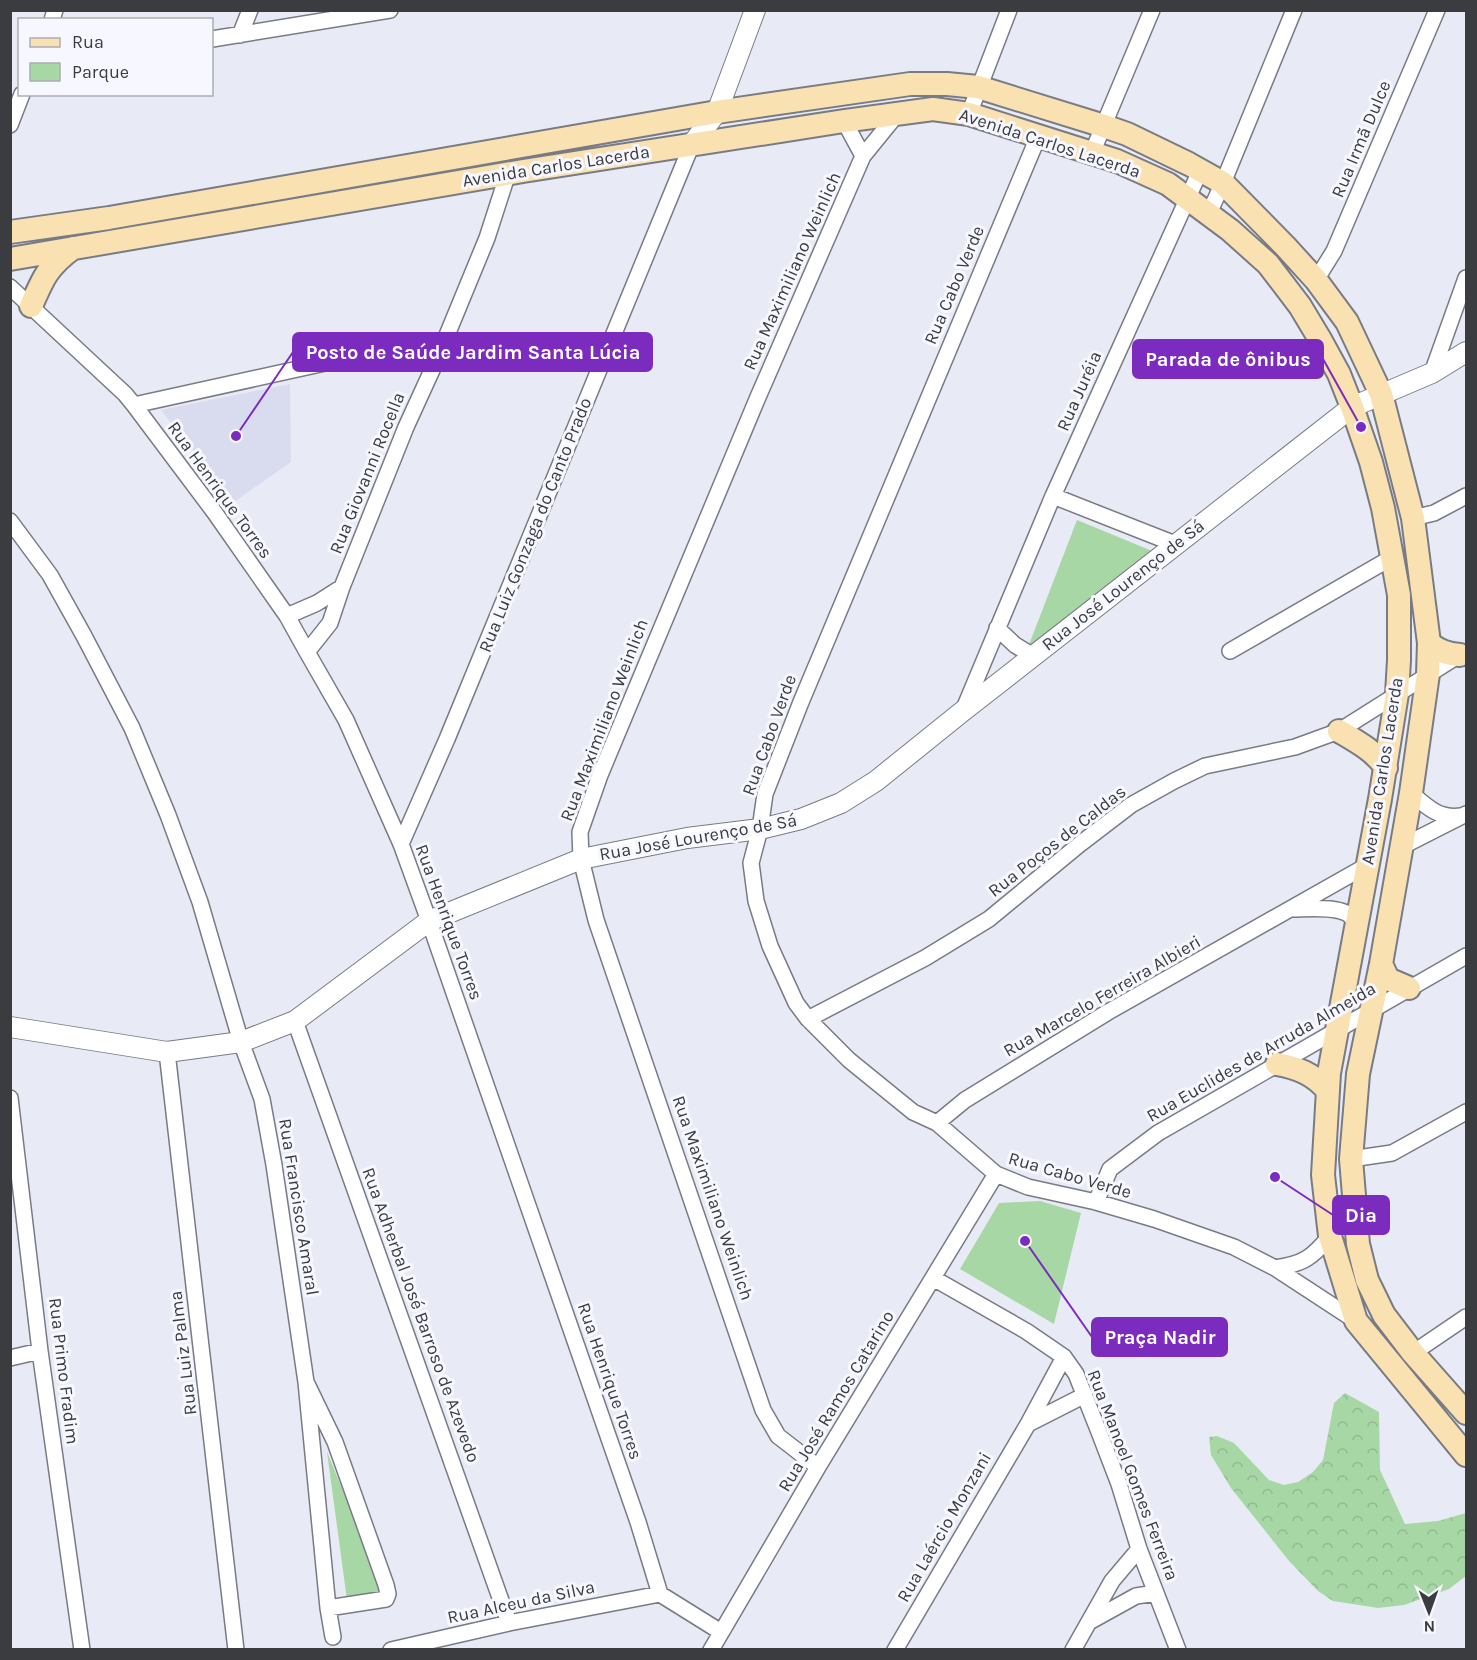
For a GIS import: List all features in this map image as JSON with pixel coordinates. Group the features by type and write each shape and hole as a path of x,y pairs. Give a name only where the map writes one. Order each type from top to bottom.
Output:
{"main road":[{"name":"Avenida Carlos Lacerda","path":"14,229 109,218 717,112 897,85 946,84 978,87 1127,134 1223,183 1286,246 1316,280 1347,322 1381,394 1413,518 1429,643 1428,674 1411,793 1381,964 1358,1074 1350,1159 1358,1244 1367,1280 1384,1315 1413,1353 1467,1413"},
{"name":"Avenida Carlos Lacerda","path":"10,259 515,172 933,109 969,114 1117,161 1157,179 1188,197 1209,213 1268,264 1300,306 1339,374 1371,462 1383,508 1399,595 1397,694 1386,768 1329,1074 1323,1175 1330,1236 1356,1321 1467,1455"},
{"path":"515,172 521,161 523,146"},
{"path":"31,306 49,270 57,260 74,248"},
{"path":"1429,643 1447,654 1463,653"},
{"path":"1339,731 1374,754 1386,768"},
{"path":"1381,964 1388,979 1409,988"},
{"path":"1277,1064 1308,1073 1328,1091"}],"street":[{"path":"240,34 250,10"},
{"path":"213,39 390,10"},
{"name":"Rua Luiz Gonzaga do Canto Prado","path":"401,844 447,739 692,144 717,112 755,10"},
{"path":"969,114 1008,10"},
{"path":"1092,153 1152,10"},
{"path":"1209,213 1294,10"},
{"name":"Rua Irmã Dulce","path":"1316,280 1334,251 1437,10"},
{"path":"10,125 21,96"},
{"name":"Rua Maximiliano Weinlich","path":"818,1467 778,1436 764,1410 596,920 581,859 580,832 600,775 758,397 863,156 898,113"},
{"path":"844,121 863,156"},
{"name":"Rua Cabo Verde","path":"1038,137 801,702 765,794 760,829 751,863 756,901 781,972 796,1003 808,1019 838,1051 913,1112 937,1123 996,1174 1028,1187 1096,1202 1154,1219 1234,1247 1275,1268 1356,1321"},
{"name":"Rua Juréia","path":"963,711 1053,496 1200,171"},
{"name":"Rua Giovanni Rocella","path":"307,652 330,623 342,587 406,427 438,357 515,172"},
{"path":"1432,373 1466,279"},
{"name":"Rua Henrique Torres","path":"10,287 125,393 216,513 287,616 346,720 401,844 429,921 638,1522 660,1594"},
{"path":"134,405 375,352 438,357"},
{"name":"Rua José Lourenço de Sá","path":"10,1027 167,1052 241,1042 295,1021 429,921 581,859 687,838 760,829 801,819 841,803 876,781 1352,407 1432,373 1467,352"},
{"path":"1053,496 1175,544"},
{"path":"1413,518 1434,513 1467,496"},
{"name":"Rua Francisco Amaral","path":"10,521 50,575 132,728 168,815 200,902 241,1042 264,1108 306,1382 328,1608 333,1637"},
{"path":"1230,651 1391,558"},
{"path":"287,616 316,603 342,587"},
{"path":"997,628 1015,645 1033,656"},
{"name":"Rua Poços de Caldas","path":"808,1019 925,958 989,919 1080,844 1123,812 1174,781 1205,766 1295,747 1339,731 1463,653"},
{"path":"1411,793 1440,815 1450,818 1465,815"},
{"path":"1401,847 1465,815"},
{"name":"Rua Marcelo Ferreira Albieri","path":"937,1123 966,1100 1108,1012 1366,866"},
{"name":"Rua Marcelo Ferreira Albieri","path":"1291,909 1338,910 1347,913 1352,918 1355,927"},
{"name":"Rua Euclides de Arruda Almeida","path":"1096,1202 1110,1169 1158,1133 1467,956"},
{"name":"Rua Adherbal José Barroso de Azevedo","path":"295,1021 509,1623"},
{"name":"Rua Luiz Palma","path":"167,1052 236,1650"},
{"name":"Rua Primo Fradim","path":"10,1098 16,1192 82,1650"},
{"path":"1350,1159 1392,1153 1467,1112"},
{"name":"Rua José Ramos Catarino","path":"711,1650 818,1467 996,1174"},
{"path":"1275,1268 1295,1265 1307,1260 1330,1236"},
{"name":"Rua Manoel Gomes Ferreira","path":"933,1278 1026,1331 1065,1357 1076,1374 1085,1395 1119,1484 1139,1549 1178,1650"},
{"path":"1413,1353 1467,1317"},
{"path":"10,1358 40,1351"},
{"name":"Rua Laércio Monzani","path":"895,1650 1065,1357"},
{"name":"Rua Francisco Amaral","path":"306,1382 335,1442 388,1594 386,1599 328,1608"},
{"path":"1028,1424 1085,1395"},
{"path":"1073,1650 1112,1581 1139,1549"},
{"path":"1089,1622 1136,1596 1156,1593"},
{"path":"660,1594 722,1632"},
{"name":"Rua Alceu da Silva","path":"391,1650 509,1623 660,1594"}],"shaded area":[{"path":"290,384 291,462 234,502 161,410"}],"green space":[{"path":"1077,520 1157,553 1025,655"},
{"path":"1040,1201 1081,1213 1054,1324 960,1269 999,1203"},
{"path":"1345,1393 1379,1412 1380,1470 1405,1524 1438,1521 1466,1513 1466,1576 1449,1589 1404,1605 1378,1608 1333,1601 1318,1591 1289,1561 1231,1488 1211,1455 1209,1437 1217,1436 1234,1443 1269,1480 1284,1485 1298,1482 1313,1472 1323,1460 1334,1403"},
{"path":"327,1452 386,1594 347,1600"}],"place":[{"name":"Parada de ônibus","path":"1361,427"},
{"name":"Posto de Saúde Jardim Santa Lúcia","path":"236,436"},
{"name":"Dia","path":"1275,1177"},
{"name":"Praça Nadir","path":"1025,1241"}]}
